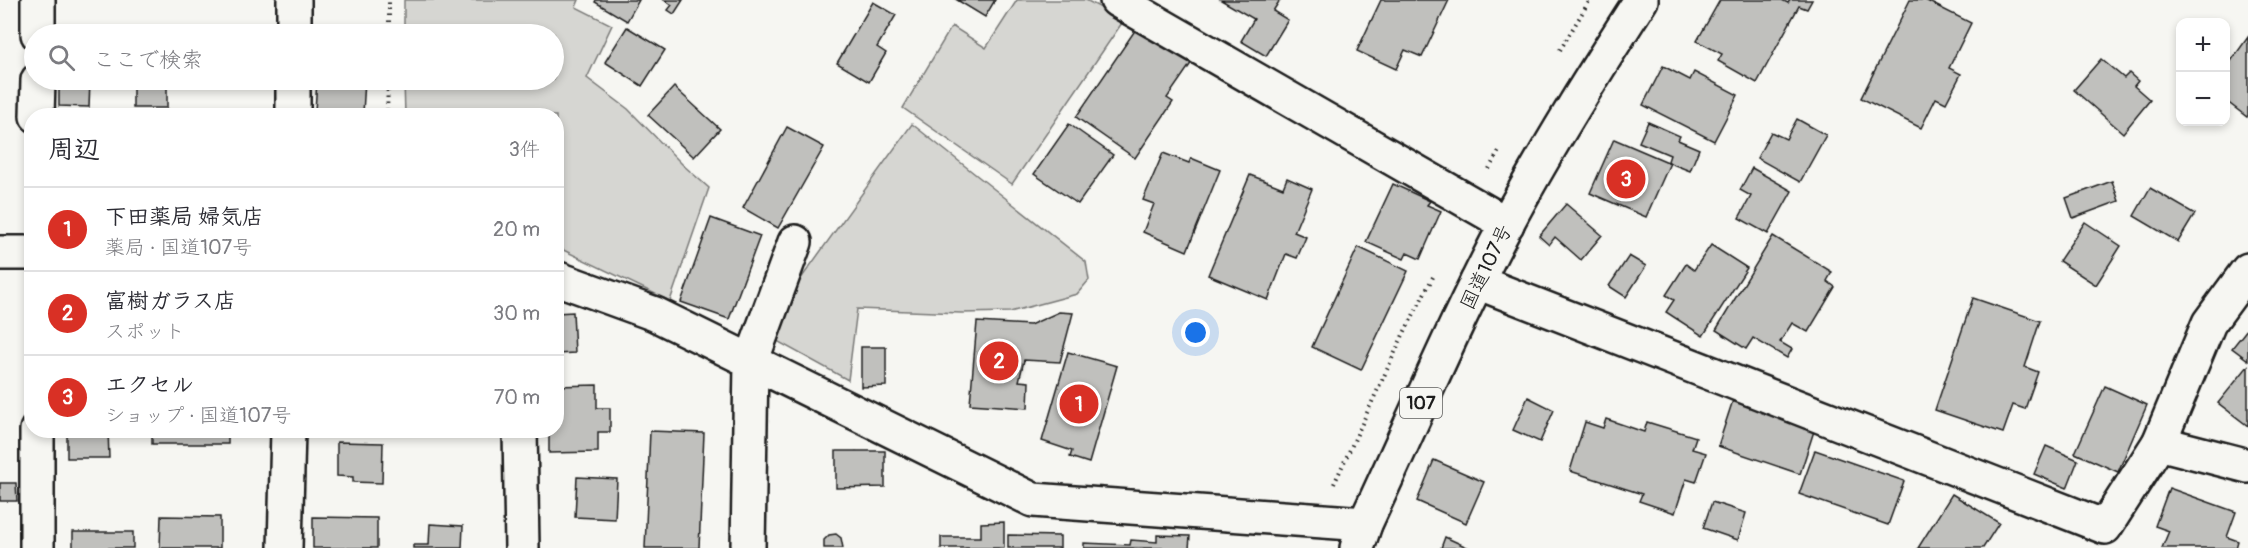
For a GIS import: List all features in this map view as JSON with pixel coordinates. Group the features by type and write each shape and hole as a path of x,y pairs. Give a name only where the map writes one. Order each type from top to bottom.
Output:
{"main road":[{"path":"38,0 38,24"},
{"path":"294,0 294,24"},
{"path":"1118,0 1507,224"},
{"name":"国道107号","path":"1361,536 1477,282 1507,224 1548,148 1641,0"},
{"path":"37,108 38,90"},
{"path":"293,90 293,108"},
{"path":"748,548 751,362 795,242"},
{"path":"0,253 24,253"},
{"path":"1477,282 2105,527 2159,443 2209,323 2248,270"},
{"path":"564,281 656,314 1033,500 1361,536"},
{"path":"37,438 38,548"},
{"path":"285,548 288,438"},
{"path":"520,438 522,548"},
{"path":"2159,443 2248,466"}],"path":[{"path":"389,0 389,24"},
{"path":"387,108 388,90"}],"shaded area":[{"path":"404,0 579,0 576,7 612,25 587,78 628,109 709,188 670,301 564,250 564,108 405,108 404,90 564,90 564,24 404,24"},
{"path":"1017,0 1086,0 1124,20 1012,184 903,108 952,26 986,48"},
{"path":"912,124 1086,262 1089,280 1077,294 1010,312 961,313 857,309 848,380 777,341 800,280"}],"building":[{"path":"596,0 639,0 627,21 595,2"},
{"path":"664,0 683,0 674,14 668,10 672,5"},
{"path":"957,0 995,0 985,17"},
{"path":"1221,0 1280,0 1273,11 1288,20 1266,56 1241,41 1254,19"},
{"path":"1381,0 1449,0 1422,57 1405,50 1396,69 1357,51"},
{"path":"1720,0 1782,0 1788,3 1790,0 1812,0 1807,9 1799,6 1757,83 1718,61 1722,54 1697,41"},
{"path":"1910,0 1925,0 1971,23 1949,68 1961,74 1946,103 1936,98 1921,128 1861,98"},
{"path":"873,2 896,15 877,47 886,53 869,82 837,63"},
{"path":"1138,26 1192,62 1167,98 1173,102 1135,158 1076,117"},
{"path":"627,27 665,50 642,86 605,62"},
{"path":"2248,37 2247,117 2230,104 2230,62"},
{"path":"2101,59 2124,78 2129,73 2138,81 2134,86 2150,100 2123,133 2074,90"},
{"path":"1663,66 1690,80 1694,72 1738,95 1714,141 1643,105"},
{"path":"674,87 720,129 694,157 648,115"},
{"path":"59,90 90,90 89,107 59,106"},
{"path":"133,90 167,90 167,108 133,108"},
{"path":"316,90 364,90 363,108 315,108"},
{"path":"1797,119 1826,135 1800,182 1757,158 1771,132 1786,139"},
{"path":"1648,122 1680,136 1678,140 1699,149 1690,171 1670,163 1668,161 1670,155 1639,142"},
{"path":"1069,124 1113,155 1078,204 1034,174"},
{"path":"787,127 824,147 778,228 743,208"},
{"path":"1614,139 1670,163 1646,217 1590,193"},
{"path":"1163,153 1189,163 1191,158 1220,170 1187,251 1143,232 1154,204 1143,200"},
{"path":"1752,168 1792,191 1768,234 1739,218 1751,196 1740,190"},
{"path":"1250,175 1283,188 1287,178 1312,189 1294,232 1306,237 1297,258 1286,254 1268,300 1208,275"},
{"path":"2112,181 2119,201 2073,218 2066,198"},
{"path":"1393,184 1430,201 1427,205 1441,211 1420,259 1407,253 1404,259 1366,242"},
{"path":"2150,188 2195,214 2178,242 2134,216"},
{"path":"1566,204 1602,235 1581,260 1555,237 1549,245 1539,236"},
{"path":"711,218 760,236 729,319 681,302"},
{"path":"2085,222 2121,246 2096,285 2059,261"},
{"path":"1773,236 1832,272 1827,281 1835,287 1808,332 1792,323 1780,342 1792,349 1787,358 1753,338 1746,349 1716,330"},
{"path":"1711,245 1747,268 1703,336 1666,312 1674,300 1666,295 1686,264 1694,270"},
{"path":"1358,247 1408,271 1361,370 1312,347"},
{"path":"1629,256 1646,266 1626,297 1609,286"},
{"path":"1973,298 2040,321 2025,367 2038,372 2025,409 2013,405 2003,433 1935,410"},
{"path":"573,312 575,353 564,354 564,313"},
{"path":"1059,312 1073,313 1060,362 1024,360 1019,381 1029,382 1028,408 970,404 977,322 1030,325"},
{"path":"2248,328 2248,360 2232,348"},
{"path":"861,347 886,347 886,386 861,387"},
{"path":"1068,352 1117,366 1089,463 1070,457 1072,451 1042,441"},
{"path":"2248,366 2248,426 2218,403"},
{"path":"597,385 597,408 610,408 610,432 598,432 598,452 549,453 549,438 564,438 564,386"},
{"path":"2105,386 2147,405 2118,472 2075,453"},
{"path":"1528,397 1554,410 1540,442 1513,430"},
{"path":"1733,400 1815,428 1800,474 1718,446"},
{"path":"1606,419 1644,432 1647,422 1696,437 1692,449 1706,453 1696,482 1686,479 1675,513 1639,501 1642,494 1570,471 1585,422 1603,428"},
{"path":"650,431 704,433 699,548 645,548"},
{"path":"67,438 108,438 109,458 67,458"},
{"path":"152,438 228,438 228,444 152,444"},
{"path":"337,442 383,443 382,483 353,482 353,477 337,476"},
{"path":"2046,446 2078,460 2067,488 2034,474"},
{"path":"1815,450 1904,481 1888,525 1799,494"},
{"path":"836,451 885,451 885,487 836,488"},
{"path":"1434,460 1484,482 1466,523 1417,501"},
{"path":"577,477 617,479 615,519 575,517"},
{"path":"0,483 16,483 17,501 0,501"},
{"path":"2169,488 2236,512 2227,537 2238,541 2236,548 2162,548 2169,531 2155,526"},
{"path":"1952,494 1999,523 1983,548 1918,548"},
{"path":"1712,502 1746,513 1738,540 1703,528"},
{"path":"161,516 220,517 220,548 160,548"},
{"path":"313,517 377,518 377,548 313,548"},
{"path":"1004,522 1004,548 941,548 941,537 981,537 981,523"},
{"path":"430,524 463,526 462,548 413,548 413,545 429,545"},
{"path":"73,532 133,532 133,548 73,548"},
{"path":"836,534 841,538 843,548 824,548 824,540 829,535"},
{"path":"1008,535 1060,536 1060,548 1008,548"},
{"path":"1157,535 1190,536 1189,548 1084,548 1084,543 1130,545 1131,540 1157,542"},
{"path":"1445,537 1469,548 1441,548"}],"place":[{"name":"エクセル","path":"1626,179"},
{"name":"富樹ガラス店","path":"999,361"},
{"name":"下田薬局 婦気店","path":"1079,404"}]}
